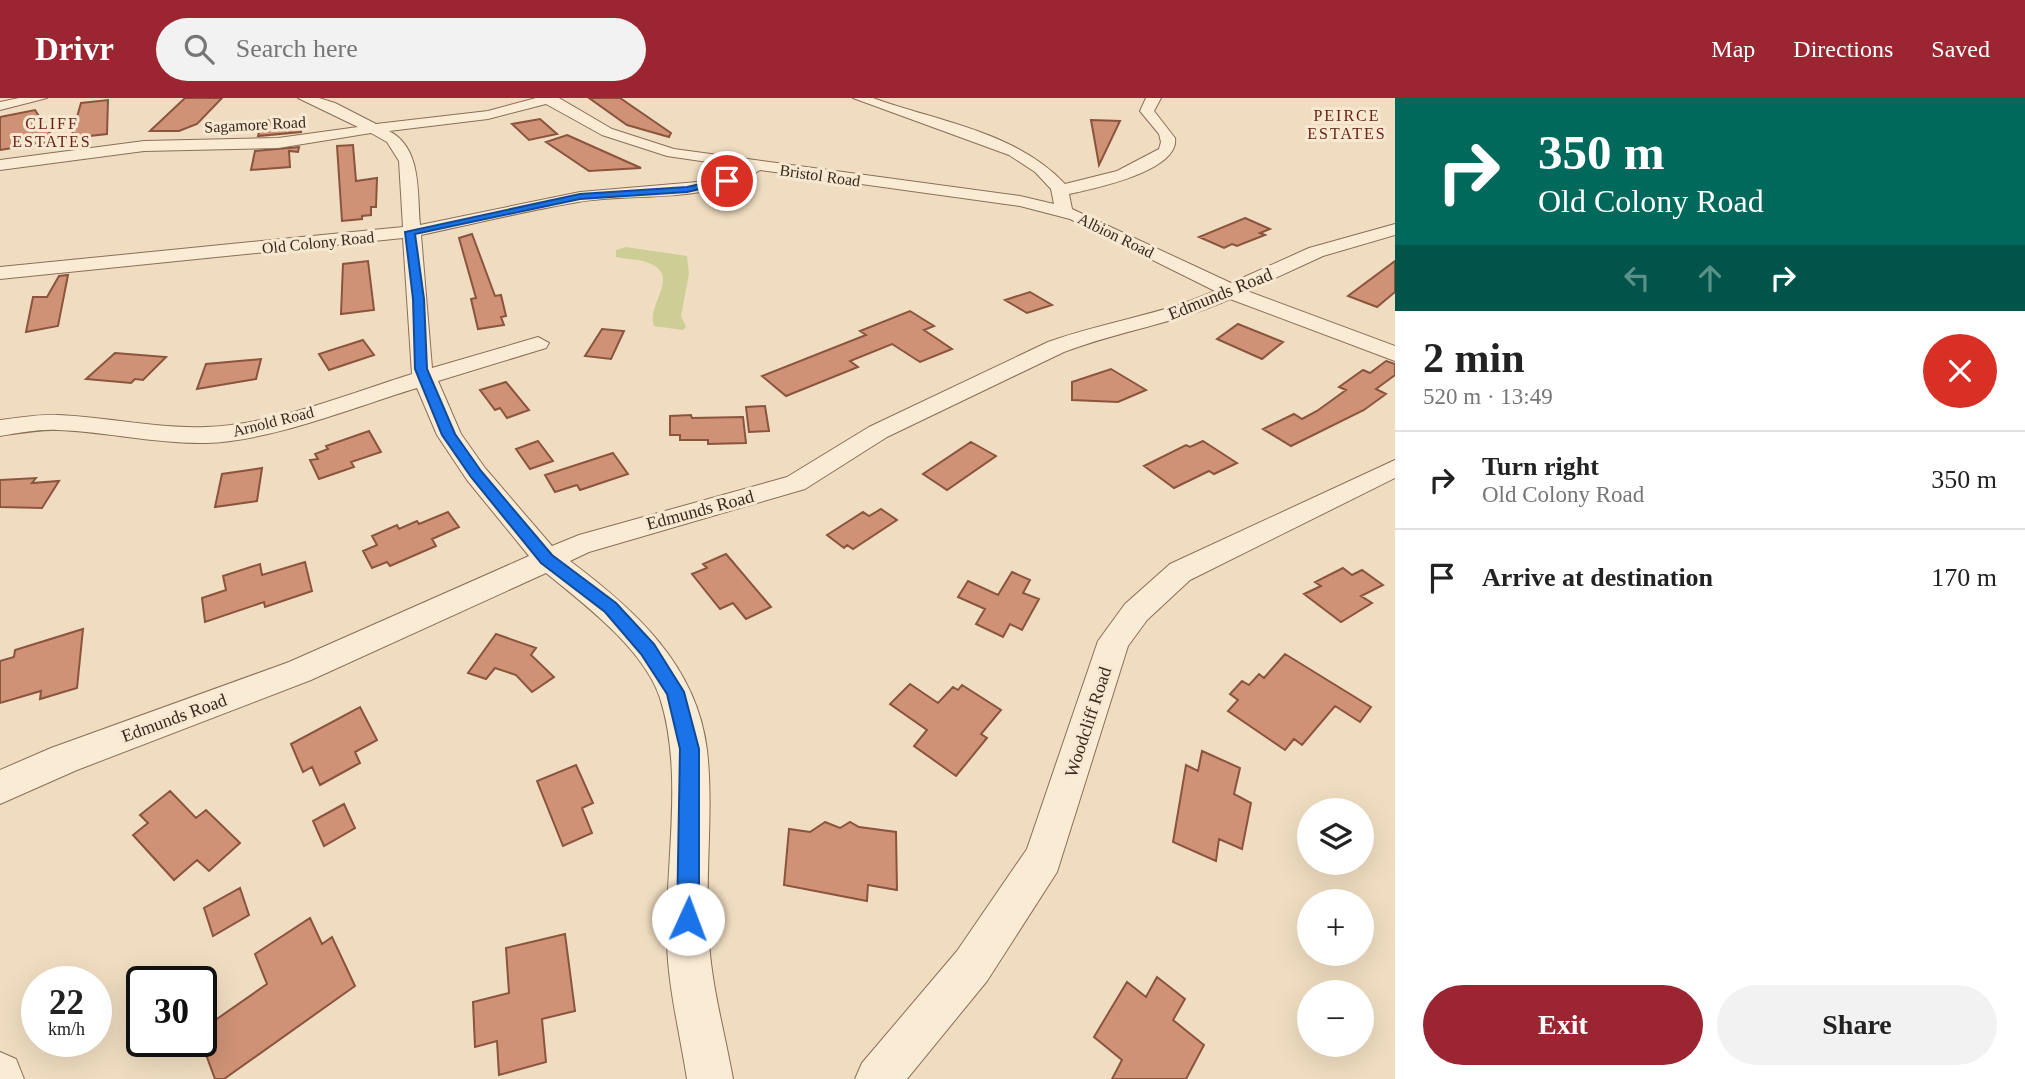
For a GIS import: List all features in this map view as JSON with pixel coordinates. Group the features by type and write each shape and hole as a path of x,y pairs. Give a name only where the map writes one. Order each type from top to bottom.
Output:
{"street":[{"path":"0,106 40,98"},
{"path":"305,98 330,106 393,139 407,161 410,232 424,377 449,435 476,474 547,559 611,608 648,649 675,692 690,749 688,944 710,1079"},
{"name":"Sagamore Road","path":"0,165 144,146 278,143 495,114 548,98"},
{"name":"Bristol Road","path":"548,98 602,130 644,146 755,166 1020,201 1064,210"},
{"path":"860,98 999,146 1041,168 1060,190 1080,187 1144,166 1166,152 1168,138 1147,111 1148,103 1154,98"},
{"name":"Old Colony Road","path":"0,273 103,265 410,232 580,197 711,186 740,176 755,166"},
{"name":"Albion Road","path":"1060,190 1064,210 1232,292 1395,354"},
{"name":"Edmunds Road","path":"0,787 64,759 300,671 442,610 547,559 617,532 796,483 878,432 1056,347 1085,336 1187,312 1329,247 1395,229"},
{"name":"Arnold Road","path":"0,428 67,422 131,428 157,434 208,435 241,431 311,413 538,342"},
{"name":"Woodcliff Road","path":"878,1079 972,966 1043,859 1114,641 1136,612 1180,572 1395,468"}],"green space":[{"path":"626,247 687,256 689,274 681,316 686,327 683,330 654,326 653,317 663,281 662,273 655,266 643,261 616,257 616,250"}],"building":[{"path":"185,98 222,98 197,124 179,131 150,131"},
{"path":"589,98 620,98 671,133 669,137 627,125"},
{"path":"108,100 107,134 71,138 81,103"},
{"path":"35,110 55,141 0,150 0,117"},
{"path":"281,119 281,122 303,120 301,132 258,136 262,121"},
{"path":"540,119 557,134 529,140 512,124"},
{"path":"1091,120 1120,121 1099,165"},
{"path":"567,135 641,168 589,171 546,142"},
{"path":"353,145 356,181 377,178 376,207 371,207 371,215 362,216 362,219 342,221 337,146"},
{"path":"299,147 298,152 289,151 290,167 251,170 255,151"},
{"path":"1245,218 1270,229 1260,233 1265,235 1224,248 1199,237"},
{"path":"472,234 495,296 501,295 506,316 501,317 504,325 478,329 471,299 476,298 459,238"},
{"path":"368,261 374,310 341,314 343,264"},
{"path":"1395,261 1395,292 1377,307 1348,296"},
{"path":"68,275 58,326 26,332 33,297 47,297 59,276"},
{"path":"1030,292 1052,305 1027,313 1005,300"},
{"path":"910,311 934,326 924,330 952,349 920,362 892,344 850,361 858,367 786,396 762,376 866,335 860,331"},
{"path":"1238,324 1283,342 1262,359 1217,339"},
{"path":"602,329 624,331 611,359 585,356"},
{"path":"363,340 374,355 329,370 319,354"},
{"path":"115,353 166,357 143,380 135,379 131,383 86,379"},
{"path":"261,359 256,379 197,389 206,364"},
{"path":"1386,361 1395,364 1395,375 1376,389 1386,394 1364,410 1291,446 1263,429 1294,414 1302,419 1317,411 1346,390 1339,387 1363,370 1370,373"},
{"path":"1111,369 1146,390 1118,402 1072,400 1072,382"},
{"path":"506,382 529,410 507,418 500,408 495,410 480,390"},
{"path":"765,406 769,431 749,432 746,407"},
{"path":"691,415 692,418 743,417 746,443 708,444 708,440 680,440 680,435 670,435 670,416"},
{"path":"369,431 381,452 351,462 354,467 319,479 310,460 318,459 315,454 328,449 326,446"},
{"path":"538,441 553,461 530,469 516,449"},
{"path":"1203,441 1237,463 1214,474 1209,471 1174,488 1144,466 1186,445 1190,447"},
{"path":"971,442 996,456 947,490 923,474"},
{"path":"613,453 628,474 580,490 577,485 555,492 545,475"},
{"path":"262,468 257,501 215,507 222,474"},
{"path":"36,478 32,483 59,481 42,508 0,507 0,480"},
{"path":"881,509 897,520 853,549 847,545 844,548 827,535 863,512 869,516"},
{"path":"448,512 459,527 432,539 436,546 390,566 387,562 372,568 363,551 377,545 372,536 397,525 399,529 417,521 419,524"},
{"path":"726,554 771,607 746,619 733,603 720,609 692,574 707,568 703,564"},
{"path":"305,562 312,591 265,607 264,602 205,622 202,598 226,590 223,576 260,564 262,575"},
{"path":"1343,568 1352,575 1362,570 1383,585 1361,596 1372,603 1341,622 1304,594 1321,586 1315,582"},
{"path":"1012,572 1030,580 1023,593 1039,599 1022,630 1010,624 1003,637 976,624 985,609 958,597 968,581 998,595"},
{"path":"83,629 77,688 40,699 41,691 0,703 0,661 14,657 15,650"},
{"path":"496,634 536,648 531,655 554,677 532,692 516,675 495,668 486,679 468,673"},
{"path":"1285,654 1371,707 1360,722 1335,706 1302,745 1294,739 1285,750 1228,711 1238,700 1230,694 1242,681 1249,685 1259,674 1264,678"},
{"path":"910,684 938,703 953,687 958,690 962,685 1001,710 981,734 987,738 956,776 914,746 927,730 890,704"},
{"path":"360,707 377,740 355,752 360,763 320,785 312,767 303,772 291,744"},
{"path":"1202,751 1240,768 1234,794 1251,803 1242,849 1219,839 1216,861 1173,842 1186,765 1198,771"},
{"path":"576,765 593,803 582,808 592,833 563,846 537,781"},
{"path":"170,791 196,818 206,810 240,843 209,871 197,860 174,880 133,835 148,823 140,815"},
{"path":"344,804 355,828 324,846 313,821"},
{"path":"825,822 840,828 850,822 859,827 896,832 897,890 868,885 867,901 784,885 789,829 810,832"},
{"path":"240,888 249,915 213,936 204,908"},
{"path":"310,918 322,944 332,937 355,986 224,1079 215,1079 207,1057 217,1057 217,1019 267,984 255,954"},
{"path":"565,934 575,1011 542,1019 546,1062 499,1075 497,1041 475,1047 473,1002 509,993 506,948"},
{"path":"1157,977 1185,999 1173,1020 1204,1045 1186,1079 1112,1079 1122,1060 1094,1037 1127,982 1146,997"}],"district":[{"name":"PEIRCE ESTATES","path":"1347,124"},
{"name":"CLIFF ESTATES","path":"52,132"}],"route":[{"path":"688,919 691,845 690,749 675,692 648,649 611,608 547,559 476,474 449,435 421,369 416,273 410,232 580,197 652,193 711,186 727,181"}]}
